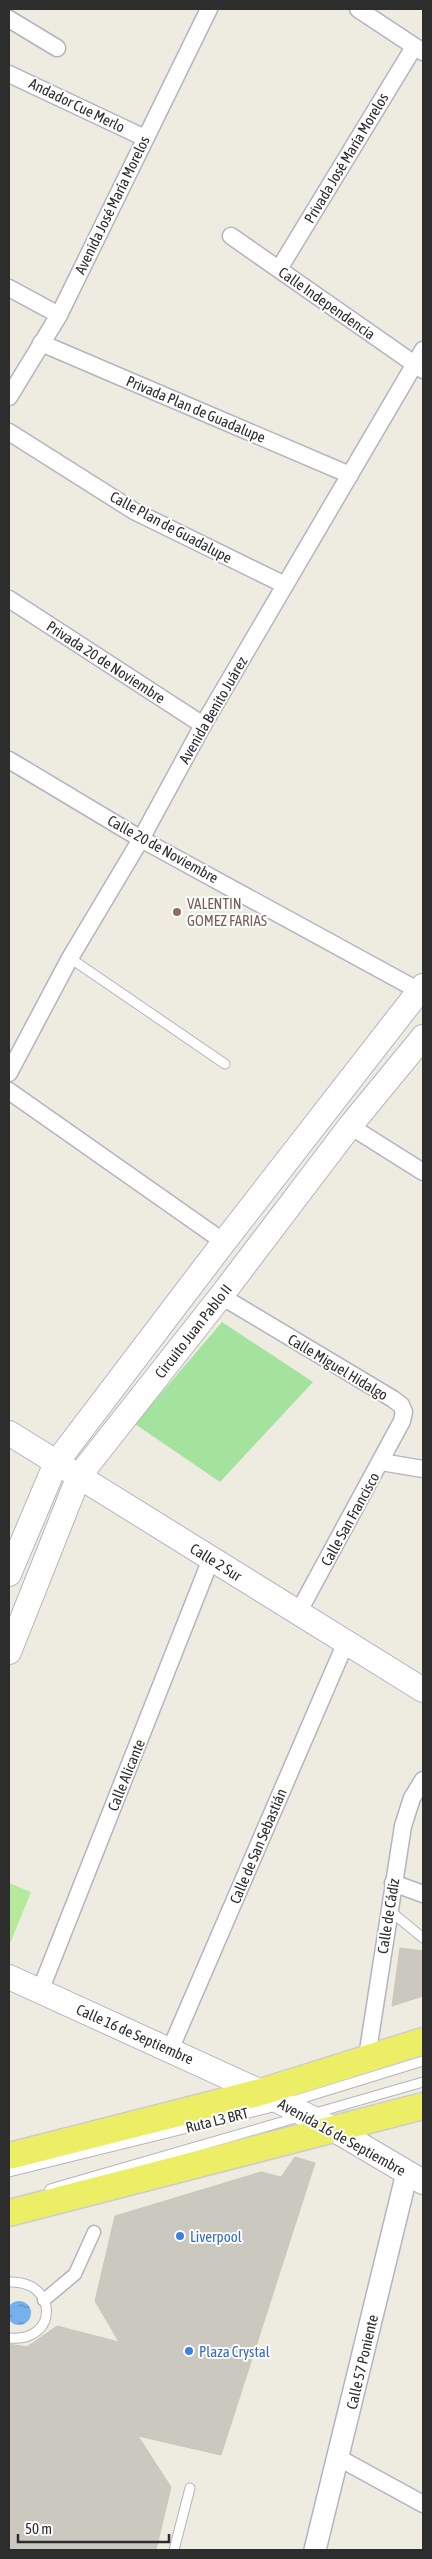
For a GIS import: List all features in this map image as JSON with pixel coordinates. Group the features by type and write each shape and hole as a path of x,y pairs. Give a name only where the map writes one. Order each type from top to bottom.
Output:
{"main road":[{"name":"Circuito Juan Pablo II","path":"9,1574 56,1463 224,1242 422,990"},
{"name":"Circuito Juan Pablo II","path":"9,1652 14,1623 79,1476 350,1126 423,1037"},
{"name":"Calle 2 Sur","path":"9,1433 423,1690"},
{"name":"Calle 16 de Septiembre","path":"9,1977 261,2092"},
{"path":"9,2156 261,2092 367,2057 423,2041"},
{"name":"Avenida 16 de Septiembre","path":"261,2092 335,2130 415,2177"},
{"path":"9,2213 423,2106"}],"street":[{"name":"Avenida José María Morelos","path":"9,397 58,315 209,9"},
{"path":"358,9 419,50"},
{"path":"9,19 57,48"},
{"name":"Privada José María Morelos","path":"279,269 419,50"},
{"name":"Andador Cue Merlo","path":"9,74 145,138"},
{"name":"Calle Independencia","path":"231,236 419,367"},
{"path":"9,288 58,315"},
{"name":"Privada Plan de Guadalupe","path":"41,343 350,475"},
{"name":"Avenida Benito Juárez","path":"9,1073 70,958 141,839 203,725 350,475 419,367 423,350"},
{"name":"Calle Plan de Guadalupe","path":"9,432 134,511 285,585"},
{"name":"Privada 20 de Noviembre","path":"9,599 203,725"},
{"name":"Calle 20 de Noviembre","path":"9,760 141,839 422,990"},
{"path":"9,1091 224,1242"},
{"path":"350,1126 423,1172"},
{"name":"Calle Miguel Hidalgo","path":"220,1296 401,1405 404,1412 402,1421 381,1462"},
{"name":"Calle San Francisco","path":"298,1613 381,1462 423,1469"},
{"name":"Calle Alicante","path":"40,1991 211,1559"},
{"name":"Calle de San Sebastián","path":"170,2050 346,1642"},
{"name":"Calle de Cádiz","path":"367,2057 393,1883 407,1812 423,1780"},
{"path":"393,1883 423,1894"},
{"name":"Calle 57 Poniente","path":"316,2550 415,2177"},
{"path":"44,2300 75,2274 94,2232"},
{"path":"339,2458 423,2504"}],"lane":[{"path":"70,958 225,1064"},
{"path":"389,1910 423,1938"},
{"name":"Ruta L3 BRT","path":"9,2172 284,2104 423,2061"},
{"path":"37,2193 423,2082"},
{"path":"9,2282 30,2284 38,2290 44,2300 46,2318 39,2330 28,2337 9,2338"},
{"path":"174,2550 190,2488"}],"green space":[{"path":"222,1322 313,1382 220,1482 135,1424"},
{"path":"9,1883 31,1892 9,1946"}],"water":[{"path":"19,2301 28,2304 31,2313 28,2322 19,2325 10,2322 7,2313 10,2304"}],"building":[{"path":"400,1948 423,1951 423,1996 392,2006"},
{"name":"Plaza Crystal","path":"295,2157 315,2163 221,2455 138,2436 171,2487 156,2550 9,2550 9,2344 27,2347 57,2326 119,2342 95,2301 115,2216 261,2172 281,2177"}],"place":[{"name":"VALENTIN GOMEZ FARIAS","path":"177,912"},
{"name":"Liverpool","path":"180,2236"},
{"name":"Plaza Crystal","path":"189,2351"}]}
